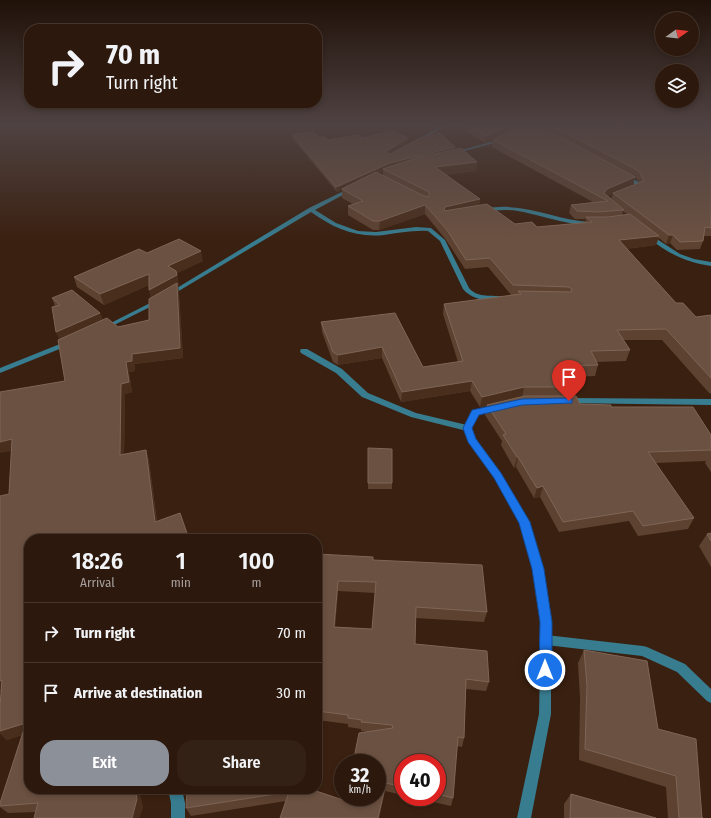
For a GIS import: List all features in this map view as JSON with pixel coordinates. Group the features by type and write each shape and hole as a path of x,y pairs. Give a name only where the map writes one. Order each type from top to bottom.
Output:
{"street":[{"path":"620,173 638,184 638,187 634,190 624,194"},
{"path":"97,331 137,312 191,282 311,209 362,183"},
{"path":"480,210 513,208 575,222 600,224"},
{"path":"311,209 328,222 366,234 429,229 442,240 466,289 470,294 475,296 508,298"},
{"path":"642,231 678,257 689,261 711,264"},
{"path":"0,371 76,341"},
{"path":"304,351 339,371 357,389 370,398 414,415 467,428"},
{"path":"558,401 711,402"},
{"path":"502,406 475,413 467,428 471,440 497,476 524,522 538,569 546,622 545,714 524,818"},
{"path":"546,640 643,651 681,668 711,697"},
{"path":"176,794 178,803 178,818"}],"building":[{"path":"316,163 390,163 336,187"},
{"path":"400,163 467,163 435,167 480,199 445,207 444,211 487,204 515,224 532,222 537,227 592,222 586,217 608,217 630,214 659,236 619,240 676,303 683,303 696,317 711,315 711,378 666,329 617,330 630,350 591,351 598,365 561,366 572,387 524,387 482,397 472,381 402,392 382,347 338,355 333,352 321,322 395,313 423,367 463,361 444,304 521,294 518,291 571,292 572,289 569,287 513,285 490,258 466,260 447,230 425,205 380,221 373,221 348,206 363,201 342,189 376,172 424,196 429,197 429,192 383,169"},
{"path":"537,163 609,163 635,177 607,189 604,193 624,210 598,212 577,211 571,205 608,201"},
{"path":"624,163 711,163 711,228 705,227 703,241 680,242 673,235 669,235 613,193 644,181 639,171"},
{"path":"179,239 201,251 168,266 176,271 177,275 149,290 149,274 100,294 74,277 139,249 147,253"},
{"path":"177,283 180,348 132,354 132,361 126,362 129,382 121,384 120,455 146,450 155,522 180,513 187,534 24,534 24,724 0,731 2,680 0,681 0,496 9,494 12,439 0,442 0,392 65,381 58,340 107,318 118,327 149,320 149,299"},
{"path":"72,290 100,313 56,332 52,307 60,305 52,298"},
{"path":"525,396 576,396 580,404 611,405 611,407 693,407 711,435 711,450 648,452 694,518 643,526 633,511 563,522 543,486 537,488 503,435 506,434 487,405"},
{"path":"368,448 392,449 392,483 368,483"},
{"path":"711,533 711,541 707,534"},
{"path":"322,554 373,557 373,560 482,565 487,612 416,607 415,644 487,651 489,682 466,679 464,738 458,737 453,798 446,796 446,754 394,754 394,785 386,783 386,754 355,754 359,733 393,728 392,725 361,722 362,720 348,718 348,715 322,712","holes":["338,581 376,582 372,629 334,627"]},
{"path":"584,650 647,661 658,729 696,739 702,818 679,818 676,776 585,749 587,686"},
{"path":"24,729 24,794 136,794 137,799 132,818 34,818 38,803 0,806"},
{"path":"322,793 334,797 334,806 381,806 378,818 280,818 288,794"},
{"path":"187,794 276,794 186,808"},
{"path":"571,794 656,818 570,818"}],"route":[{"path":"545,670 546,622 538,569 524,522 497,476 471,440 467,428 475,413 496,407 522,402 569,401"}]}
